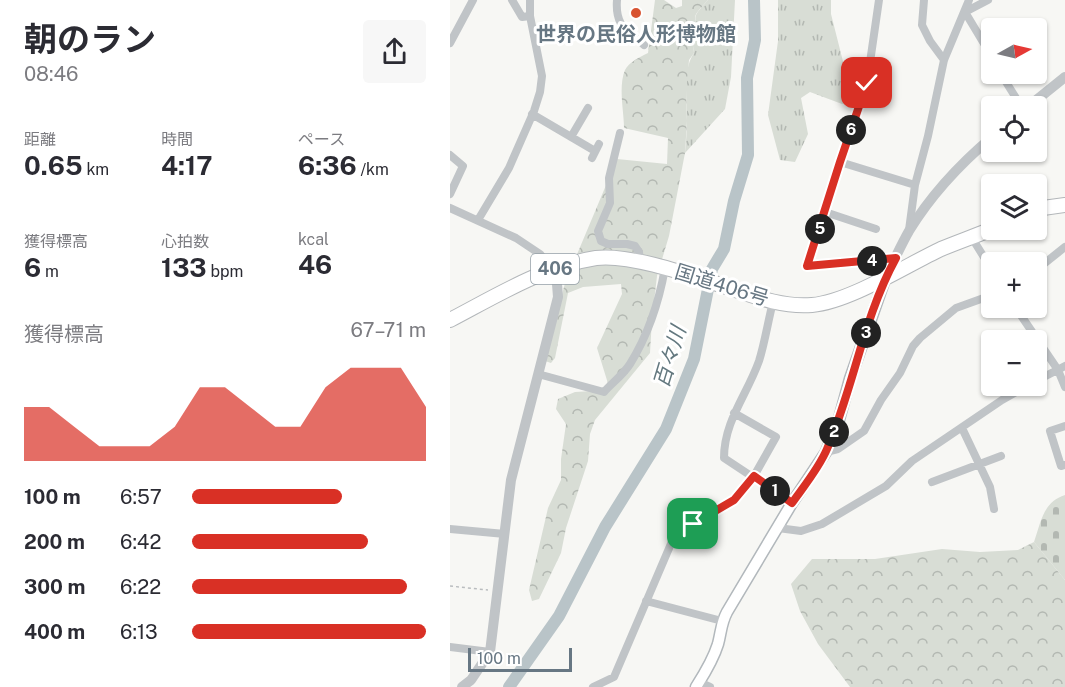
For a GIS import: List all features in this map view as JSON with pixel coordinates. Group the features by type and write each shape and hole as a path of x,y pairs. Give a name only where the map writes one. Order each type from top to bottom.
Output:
{"highway":[{"path":"1047,207 1065,205"},
{"name":"国道406号","path":"450,320 552,270 598,258 640,262 667,268 773,302 795,306 815,305 853,293 943,248 981,234"}],"main road":[{"path":"698,685 718,644 722,621 792,503 826,452 838,423 850,379 886,276"}],"street":[{"path":"450,43 473,0"},
{"path":"512,0 522,16 530,16"},
{"path":"478,220 509,168 540,92 542,76 530,16 530,0"},
{"path":"617,0 616,14 619,24 644,45"},
{"path":"807,266 867,83 879,0"},
{"path":"924,0 922,25 944,60"},
{"path":"909,231 915,185 944,60 969,0"},
{"path":"965,12 988,0"},
{"path":"965,12 981,39"},
{"path":"1041,96 1065,77"},
{"path":"571,137 588,108"},
{"path":"532,114 595,151"},
{"path":"620,133 609,178 610,204 598,231 601,241 608,244 635,246 639,252 640,262"},
{"path":"886,276 909,231 954,171 981,147"},
{"path":"450,155 463,166 450,194"},
{"path":"840,162 915,185"},
{"path":"450,208 516,238 540,254 552,270 557,284 558,297 511,480 490,652 471,681 462,687"},
{"path":"825,212 876,230"},
{"path":"972,238 981,252"},
{"path":"1047,261 1065,247"},
{"path":"538,374 604,392 628,366 646,334 667,268"},
{"path":"826,452 837,449 864,431 881,400 900,373 913,346 920,338 957,308 981,299"},
{"path":"773,302 758,362 727,431 724,458 792,503"},
{"path":"1024,318 1061,368 1065,387"},
{"path":"1047,375 1061,368"},
{"path":"778,528 801,531 822,524 886,486 912,461 1009,396"},
{"path":"593,687 614,677 675,532 734,500 754,476 776,437 734,413"},
{"path":"1065,426 1050,431 1061,466 1065,465"},
{"path":"962,428 990,487 994,509"},
{"path":"932,482 1001,456"},
{"path":"450,529 505,534"},
{"path":"646,601 722,621"},
{"path":"450,647 490,652"},
{"path":"698,685 710,687"}],"lane":[{"path":"807,266 896,258"}],"path":[{"path":"450,586 497,592"}],"green space":[{"path":"655,0 664,0 676,8 682,6 682,0 708,0 695,16 700,38 693,46 694,53 689,60 685,153 669,236 657,276 650,353 595,420 590,434 588,461 566,528 561,553 539,599 532,601 529,590 548,508 561,480 561,459 566,424 556,409 558,399 575,392 610,390 597,348 622,294 621,284 583,287 568,293 555,358 551,363 545,361 565,283 617,159 667,164 668,138 624,128 623,77 625,70 632,62 648,53"},
{"path":"708,0 735,0 731,77 725,109 685,153 688,68 694,53 693,46 700,38 695,18"},
{"path":"778,0 831,0 831,14 853,101 842,104 810,92 801,98 808,134 795,162 780,160 768,115 778,41"},
{"path":"1065,495 1065,580 1034,542 1047,508 1052,502"},
{"path":"1034,542 1065,580 1065,687 850,687 818,644 800,611 791,584 812,559 875,559 942,549 980,552 1018,550"}],"waterway":[{"name":"百々川","path":"509,687 559,616 605,527 666,429 694,359 712,269 724,249 734,201 748,155 747,78 755,40 754,0"}],"place":[{"name":"世界の民俗人形博物館","path":"636,13"}],"route":[{"path":"693,524 734,500 754,476 792,503 826,452 838,423 850,379 886,276 896,258 807,266 867,83"}]}
